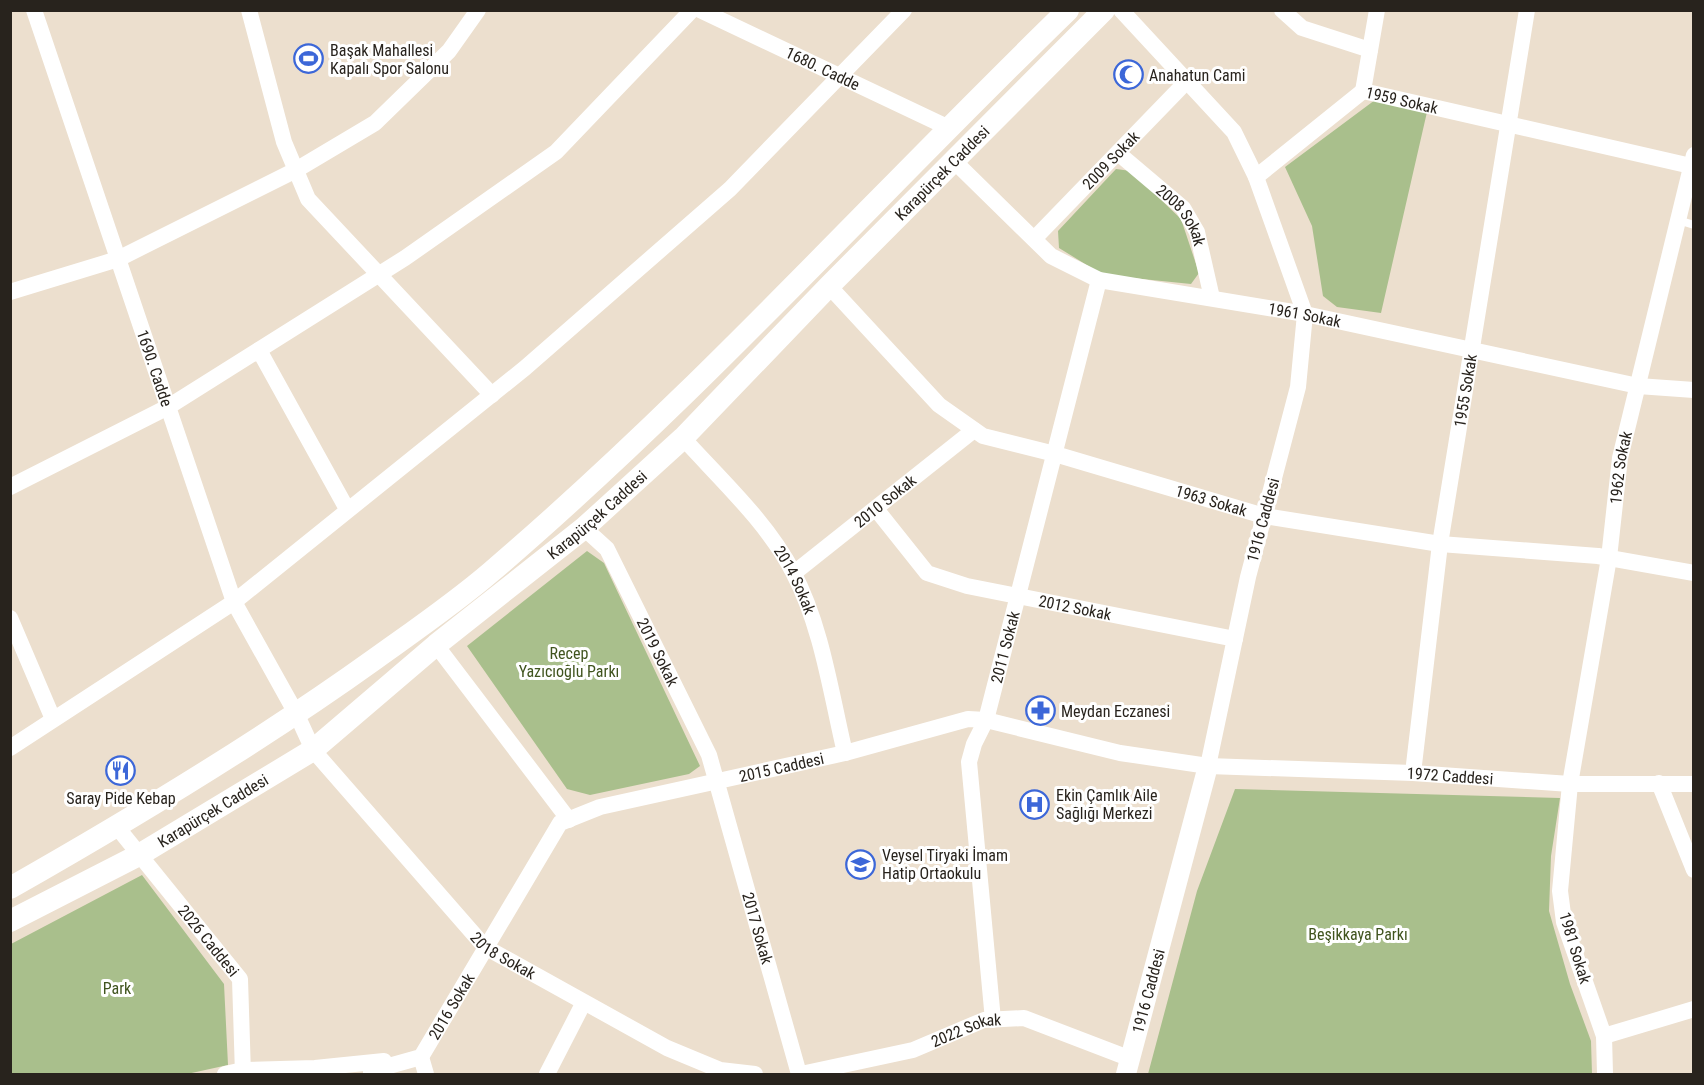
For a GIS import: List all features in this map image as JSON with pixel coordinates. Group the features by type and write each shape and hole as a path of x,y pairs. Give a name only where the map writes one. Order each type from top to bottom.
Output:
{"main road":[{"name":"Karapürçek Caddesi","path":"10,888 117,827 297,715 490,573 671,410 947,127 1068,10"},
{"name":"Karapürçek Caddesi","path":"10,921 139,855 313,750 436,645 584,528 683,438 829,286 1104,10"}],"street":[{"name":"1690. Cadde","path":"34,10 234,602 297,715"},
{"path":"249,10 284,142 308,199 492,395"},
{"path":"10,292 118,259 296,170 375,123 448,51 478,10"},
{"path":"10,487 168,407 379,275 556,152 692,10"},
{"name":"1680. Cadde","path":"700,10 947,127"},
{"path":"10,748 234,602 492,395 730,189 904,10"},
{"name":"1916 Caddesi","path":"1121,10 1234,132 1256,177 1305,314 1298,387 1264,516 1208,766 1128,1066"},
{"path":"1282,10 1302,28 1370,50"},
{"path":"1363,91 1377,10"},
{"name":"1955 Sokak","path":"1413,773 1440,544 1527,10"},
{"name":"2009 Sokak","path":"1034,239 1187,81"},
{"name":"1959 Sokak","path":"1256,177 1363,91 1692,160"},
{"name":"2008 Sokak","path":"1118,153 1183,208 1197,232 1212,298"},
{"name":"1961 Sokak","path":"954,160 1051,256 1099,280 1305,314 1471,348 1638,386 1694,390"},
{"name":"1962 Sokak","path":"1570,784 1609,558 1620,458 1638,386 1686,223 1692,160"},
{"name":"2011 Sokak","path":"993,1020 969,762 974,744 986,720 1099,280"},
{"name":"1963 Sokak","path":"829,286 939,405 982,436 1055,454 1264,516 1440,544 1609,558 1694,573"},
{"path":"259,350 346,510"},
{"name":"2010 Sokak","path":"794,573 974,430"},
{"name":"2014 Sokak","path":"683,438 767,532 794,573 816,632 845,753"},
{"name":"2012 Sokak","path":"876,509 927,573 967,586 1235,639"},
{"name":"2019 Sokak","path":"584,528 608,549 709,755 716,783"},
{"path":"10,618 53,719"},
{"path":"436,645 569,820"},
{"name":"2018 Sokak","path":"297,715 313,750 485,947 583,1004 667,1048 720,1070 755,1074"},
{"name":"2015 Caddesi","path":"569,820 600,807 845,753 968,719 986,720 1120,753 1208,766"},
{"name":"1972 Caddesi","path":"1208,766 1413,773 1570,784 1694,784"},
{"name":"2017 Sokak","path":"716,783 800,1074"},
{"path":"1659,783 1694,870"},
{"name":"1981 Sokak","path":"1570,784 1560,891 1564,922 1604,1036 1605,1074"},
{"name":"2016 Sokak","path":"370,1074 371,1071 421,1057 560,823 569,820"},
{"name":"2026 Caddesi","path":"117,827 240,979 243,1072"},
{"path":"547,1074 583,1004"},
{"path":"1604,1036 1694,1009"},
{"name":"2022 Sokak","path":"800,1074 913,1050 984,1020 1024,1018 1128,1066"},
{"path":"225,1074 421,1057 426,1074"}],"green space":[{"path":"1375,100 1427,112 1381,313 1337,307 1323,296 1312,226 1285,167"},
{"path":"1116,169 1131,171 1181,219 1199,273 1191,284 1103,275 1059,248 1058,231"},
{"name":"Recep Yazıcıoğlu Parkı","path":"587,551 604,563 700,766 689,774 590,795 567,789 467,646"},
{"name":"Beşikkaya Parkı","path":"1235,789 1560,798 1551,856 1549,911 1570,984 1591,1041 1592,1074 1148,1074 1197,891"},
{"name":"Park","path":"142,875 224,984 228,1065 187,1074 11,1074 11,944"}],"place":[{"name":"Başak Mahallesi Kapalı Spor Salonu","path":"309,59"},
{"name":"Anahatun Cami","path":"1128,75"},
{"name":"Meydan Eczanesi","path":"1040,711"},
{"name":"Saray Pide Kebap","path":"121,770"},
{"name":"Ekin Çamlık Aile Sağlığı Merkezi","path":"1035,804"},
{"name":"Veysel Tiryaki İmam Hatip Ortaokulu","path":"861,864"}]}
